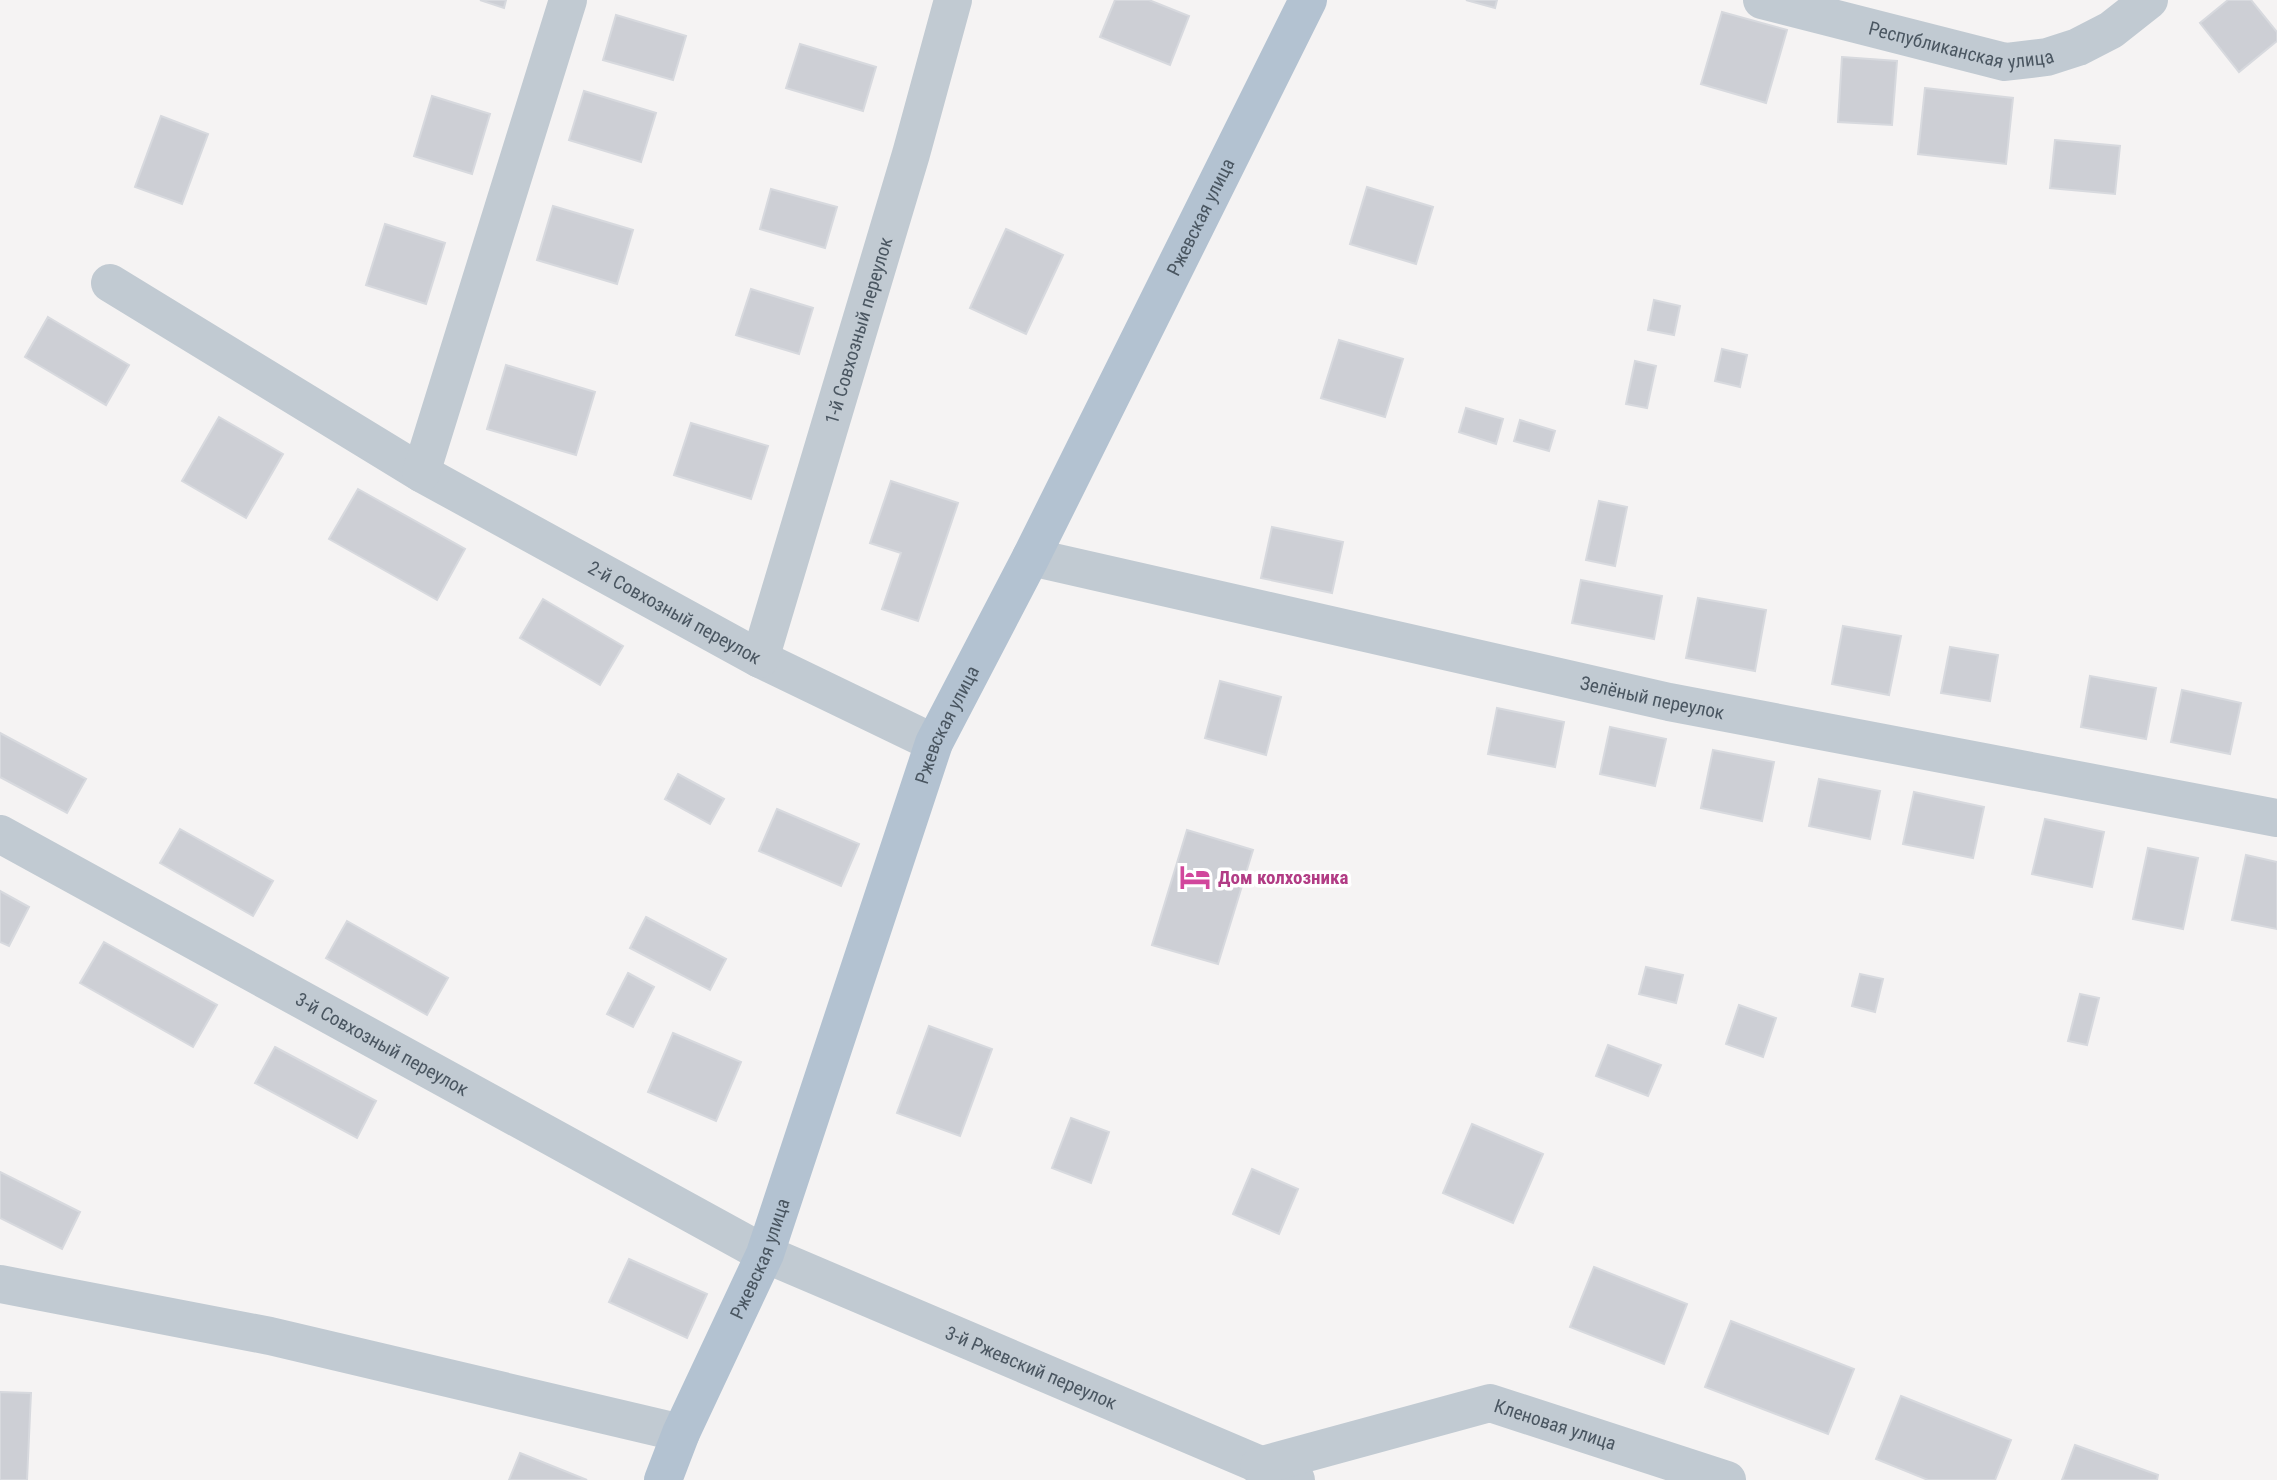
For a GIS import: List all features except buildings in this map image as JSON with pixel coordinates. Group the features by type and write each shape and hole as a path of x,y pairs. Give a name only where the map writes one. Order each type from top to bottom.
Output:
{"main road":[{"name":"Ржевская улица","path":"663,1480 681,1433 765,1254 934,743 1031,557 1308,0"}],"street":[{"path":"421,473 568,0"},
{"name":"1-й Совхозный переулок","path":"760,659 908,167 953,0"},
{"name":"Республиканская улица","path":"1762,0 2005,62 2047,57 2078,47 2111,30 2149,0"},
{"name":"2-й Совхозный переулок","path":"110,283 421,473 760,659 934,743"},
{"name":"Зелёный переулок","path":"1031,557 1669,702 2277,818"},
{"name":"3-й Совхозный переулок","path":"0,834 765,1254"},
{"name":"3-й Ржевский переулок","path":"765,1254 1296,1480"},
{"path":"0,1284 270,1336 681,1433"},
{"name":"Кленовая улица","path":"1259,1466 1490,1403 1727,1480"}],"place":[{"name":"Дом колхозника","path":"1195,877"}]}
